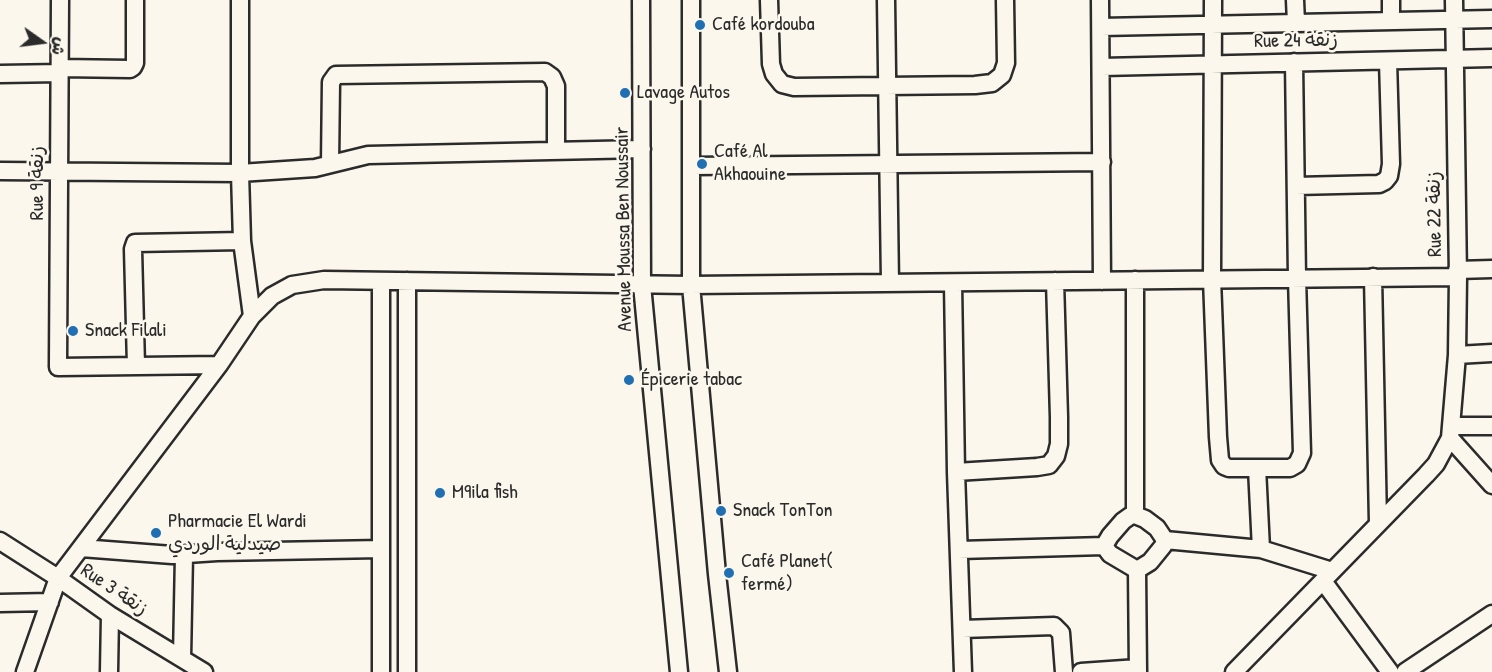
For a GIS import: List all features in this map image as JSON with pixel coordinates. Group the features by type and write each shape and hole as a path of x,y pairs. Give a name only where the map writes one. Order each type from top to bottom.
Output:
{"street":[{"name":"Rue 9 زنقة","path":"60,0 58,367 136,366"},
{"path":"0,74 130,69 135,63 135,0"},
{"path":"240,0 242,241 252,316"},
{"name":"Avenue Moussa Ben Noussair","path":"641,0 642,285 679,672"},
{"path":"691,0 691,285 728,672"},
{"path":"769,0 771,64 774,74 782,84 794,87 975,86 992,83 1002,75 1006,63 1005,0"},
{"path":"886,0 890,283"},
{"path":"1100,0 1102,281"},
{"path":"1213,0 1212,279 1220,460 1224,466 1229,468 1290,468 1297,464 1302,453 1294,62"},
{"path":"1295,0 1296,23"},
{"path":"1391,0 1391,21"},
{"name":"Rue 22 زنقة","path":"1451,432 1457,355 1454,0"},
{"name":"Rue 24 زنقة","path":"1101,27 1492,19"},
{"name":"Rue 24 زنقة","path":"1102,67 1492,58"},
{"path":"1296,186 1379,184 1386,181 1391,164 1388,61"},
{"path":"330,164 331,82 336,75 545,72 552,77 556,86 556,151"},
{"path":"0,171 240,173 315,168 368,154 642,149"},
{"path":"692,166 1102,162"},
{"path":"219,365 136,366 133,249 135,243 242,241"},
{"path":"26,672 58,578 219,365 252,316 272,296 292,285 324,280 691,285 1373,278 1457,274 1492,269"},
{"path":"1373,278 1378,523"},
{"path":"1135,280 1135,514"},
{"path":"381,281 381,672"},
{"path":"407,281 407,672"},
{"path":"956,472 1049,465 1056,456 1059,444 1059,417 1055,281"},
{"path":"953,283 956,472 963,672"},
{"path":"1457,355 1492,352"},
{"path":"1451,432 1492,426"},
{"path":"1234,672 1436,464 1451,432"},
{"path":"1451,432 1492,485"},
{"path":"1257,468 1261,549"},
{"path":"1135,514 1157,528 1165,540"},
{"path":"1104,546 1124,521 1135,514"},
{"path":"1165,540 1261,549 1328,576 1381,668"},
{"path":"1137,570 1150,562 1165,540"},
{"name":"Rue 3 زنقة","path":"0,541 111,615 204,672"},
{"path":"959,550 1104,546"},
{"path":"1104,546 1110,554 1137,570"},
{"path":"81,548 172,555 381,549"},
{"path":"182,658 184,555"},
{"path":"1081,672 1138,670 1137,570"},
{"path":"0,603 50,602"},
{"path":"1405,672 1492,614"},
{"path":"109,672 111,615"},
{"path":"962,629 1054,626 1061,633 1064,672"}],"place":[{"name":"Café kordouba","path":"700,25"},
{"name":"Lavage Autos","path":"625,93"},
{"name":"Café Al Akhaouine","path":"702,164"},
{"name":"Snack Filali","path":"73,331"},
{"name":"Épicerie tabac","path":"629,380"},
{"name":"M9ila fish","path":"440,493"},
{"name":"Snack TonTon","path":"721,511"},
{"name":"Pharmacie El Wardi صيدلية الوردي","path":"156,533"},
{"name":"Café Planet( fermé)","path":"729,573"}]}
